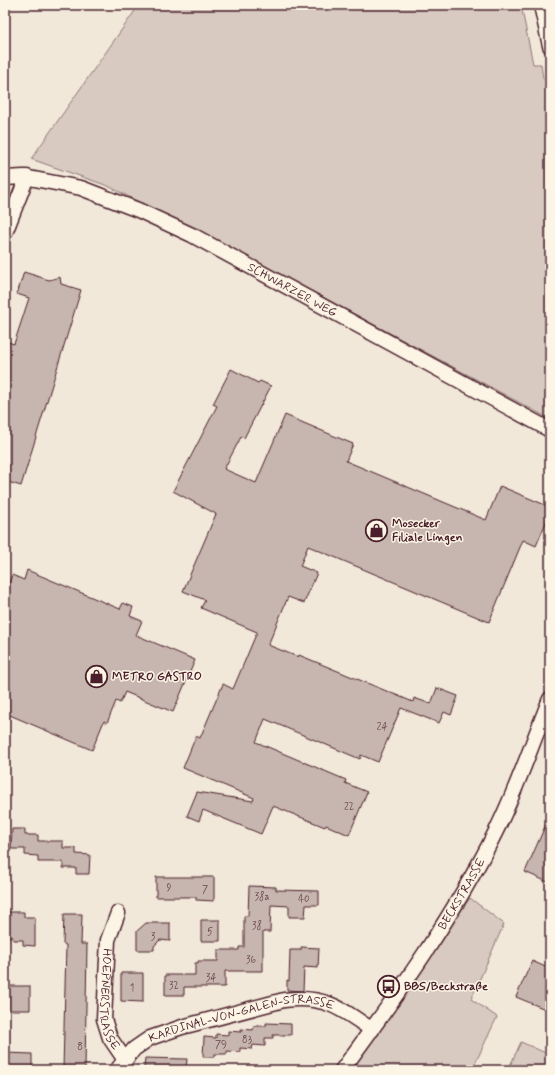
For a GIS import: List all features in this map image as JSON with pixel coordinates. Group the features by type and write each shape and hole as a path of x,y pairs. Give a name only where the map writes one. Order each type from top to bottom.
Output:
{"street":[{"path":"541,5 550,46"},
{"name":"SCHWARZER WEG","path":"5,168 15,171 25,177"},
{"path":"5,233 25,177"},
{"name":"SCHWARZER WEG","path":"5,178 25,177 81,188 138,210 192,235 550,430"},
{"name":"BECKSTRASSE","path":"342,1070 420,961 448,917 496,831 550,699"},
{"name":"HOEPNERSTRASSE","path":"118,913 108,940 104,1019 121,1065"},
{"name":"KARDINAL-VON-GALEN-STRASSE","path":"121,1065 134,1049 150,1038 260,1005 295,998 330,1003 372,1030"}],"shaded area":[{"path":"139,5 521,5 533,64 541,64 543,78 550,77 550,419 317,294 108,186 31,159"},
{"path":"470,898 504,924 471,999 497,1017 472,1070 359,1070 357,1061"},
{"path":"521,1042 550,1055 550,1070 508,1070"}],"building":[{"path":"24,272 49,280 60,277 61,284 81,290 21,486 5,481 5,341 14,344 29,298 17,294"},
{"path":"231,369 258,383 260,381 271,386 244,438 241,437 224,469 256,483 285,415 353,444 346,461 486,520 500,486 550,507 550,513 536,546 523,540 489,622 308,546 300,566 317,573 304,603 288,597 268,645 298,657 299,655 413,702 414,698 431,704 437,688 458,696 451,715 444,712 439,723 401,708 378,762 361,755 360,759 265,719 256,742 346,780 345,783 367,792 349,835 273,806 261,834 203,810 199,821 187,816 197,792 253,801 254,798 183,768 196,736 200,738 223,684 233,689 257,632 201,608 205,600 183,591 216,514 173,491 217,406 213,404"},
{"name":"METRO GASTRO","path":"27,570 120,609 123,603 133,607 130,616 142,621 136,635 195,660 173,712 125,692 120,703 116,701 107,723 104,721 92,750 5,713 5,592 12,575 24,580"},
{"path":"550,815 550,883 525,872"},
{"path":"12,829 25,829 25,835 38,835 38,841 63,841 63,848 76,848 76,854 90,855 89,874 76,874 76,868 63,868 63,862 38,862 38,856 25,855 25,849 11,849"},
{"path":"156,877 214,877 214,901 196,900 196,897 156,897"},
{"path":"249,886 276,887 276,890 319,891 319,905 306,905 305,917 289,917 289,906 271,905 270,932 263,932 263,971 225,971 225,987 184,987 184,995 165,995 165,975 195,975 195,963 198,963 198,961 218,961 218,950 239,950 239,947 244,947 244,916 248,916"},
{"path":"5,912 24,912 24,917 35,917 35,946 23,945 23,940 13,940 13,937 5,937"},
{"path":"64,914 82,914 81,944 87,944 85,1070 63,1070 66,945 63,944"},
{"path":"201,920 220,920 220,941 201,941"},
{"path":"146,923 170,923 170,941 160,940 154,946 154,950 137,950 137,931"},
{"path":"301,947 319,948 318,968 304,967 303,991 287,990 287,980 289,981 290,950 301,950"},
{"path":"532,961 550,969 550,1011 516,997"},
{"path":"121,973 143,973 143,1002 121,1001"},
{"path":"5,986 30,986 30,1010 5,1010"},
{"path":"266,1023 291,1024 291,1035 273,1035 273,1038 265,1038 265,1046 253,1045 252,1049 240,1048 240,1052 227,1051 227,1054 215,1054 215,1057 203,1057 204,1037 216,1038 216,1034 228,1035 228,1031 241,1032 241,1029 253,1030 254,1026 266,1026"},
{"path":"5,1053 32,1054 32,1070 5,1070"},
{"path":"145,1058 187,1059 186,1069 144,1068"}],"place":[{"name":"Mosecker Filiale Lingen","path":"376,530"},
{"name":"METRO GASTRO","path":"96,676"},
{"name":"BBS/Beckstraße","path":"389,986"}]}
